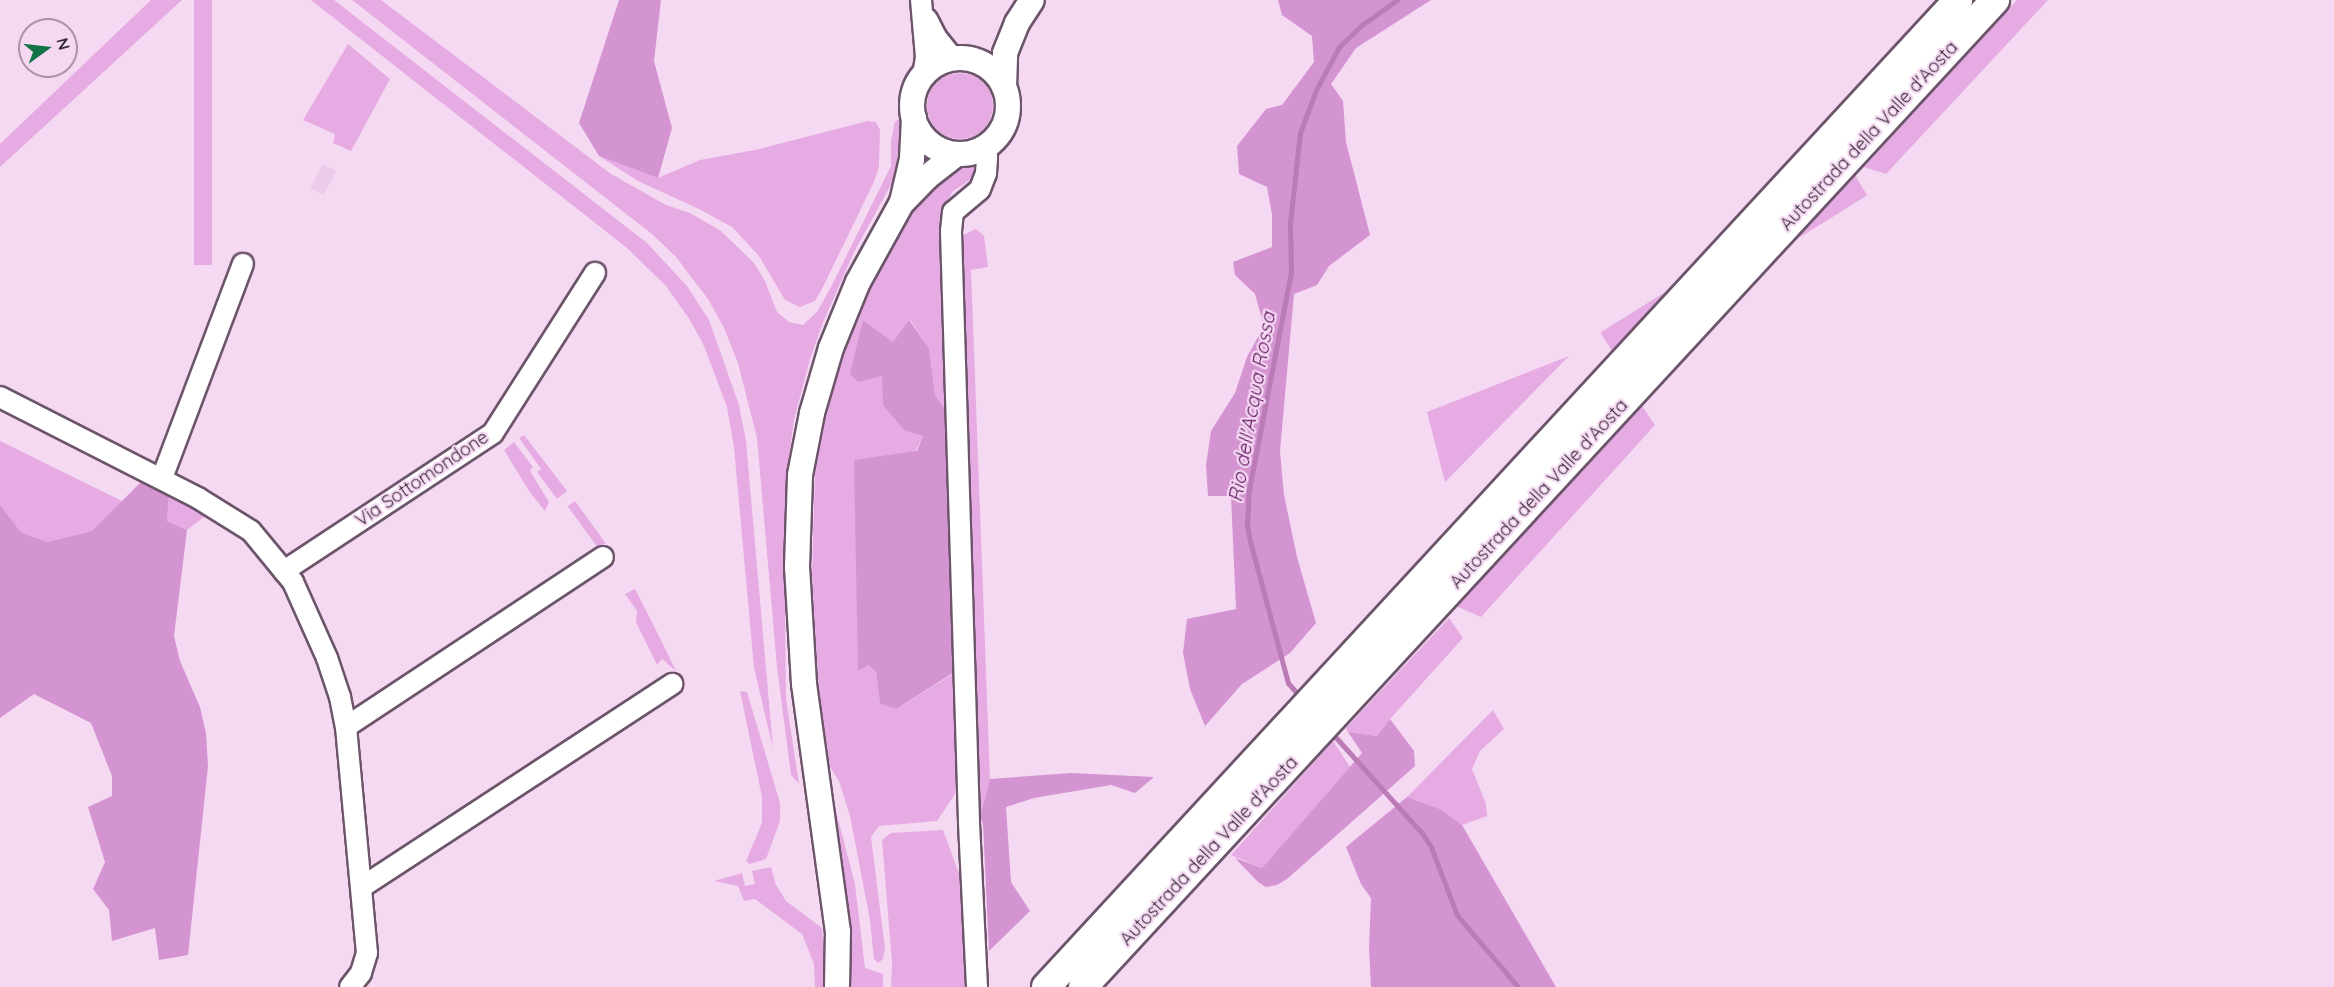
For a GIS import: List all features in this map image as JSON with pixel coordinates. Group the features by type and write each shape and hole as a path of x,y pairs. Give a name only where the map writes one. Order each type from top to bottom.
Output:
{"highway":[{"name":"Autostrada della Valle d'Aosta","path":"1046,987 1194,846 1226,832 1435,608 1447,573 1619,364 1958,0"},
{"name":"Autostrada della Valle d'Aosta","path":"1083,987 1194,846 1205,814 1410,593 1447,573 1628,397 1995,0"}],"main road":[{"path":"914,118 929,142 940,150 956,154 971,153 984,148 999,135 1005,122 1008,104 1004,87 1005,53 1017,23 1032,0"},
{"path":"901,204 912,159 914,97 923,76 935,66 990,49 1017,23"},
{"path":"961,59 990,69 1004,87"},
{"path":"837,987 838,932 804,684 797,567 800,475 812,413 831,348 858,282 901,204 927,177 956,154"}],"street":[{"path":"922,5 936,37 961,59"},
{"path":"922,5 926,57 923,76"},
{"path":"977,987 969,821 951,231 953,212 980,189 986,173 987,157 984,148"},
{"path":"162,478 243,264"},
{"name":"Via Sottomondone","path":"284,571 493,433 595,273"},
{"path":"0,397 162,478 251,531 284,571 307,610 327,658 340,697 346,727 368,953 362,973 350,987"},
{"path":"346,727 603,557"},
{"path":"363,887 672,684"}],"shaded area":[{"path":"151,0 182,0 0,167 0,144 69,78 78,78 78,70"},
{"path":"194,0 212,0 212,265 194,265"},
{"path":"311,0 334,0 647,243 687,286 709,320 739,405 746,441 773,748 754,668 734,447 727,407 704,346 690,320 666,286 627,248"},
{"path":"352,0 381,0 611,174 666,205 690,213 721,231 754,263 765,281 777,312 789,322 803,325 817,312 831,287 891,166 891,140 895,122 899,119 903,143 898,172 854,252 824,320 810,359 794,420 787,471 786,699 799,784 791,775 777,667 757,438 738,363 724,328 708,299 676,257 652,234"},
{"path":"619,0 661,0 654,61 672,128 658,178 599,156 579,123"},
{"path":"1278,0 1431,0 1356,48 1331,84 1343,101 1346,142 1370,235 1329,266 1317,285 1294,294 1280,451 1284,495 1297,557 1316,623 1290,653 1242,684 1205,726 1190,689 1183,653 1187,619 1236,609 1231,496 1208,496 1206,465 1211,431 1235,393 1247,357 1264,326 1255,294 1235,275 1233,262 1272,247 1272,215 1267,187 1239,174 1237,146 1266,109 1282,105 1314,62 1312,36 1282,15"},
{"path":"2017,0 2048,0 1886,174 1864,167"},
{"path":"348,44 390,79 351,151 333,143 335,134 303,120"},
{"path":"954,73 966,73 984,82 991,93 993,106 991,119 984,130 973,137 954,139 941,134 932,125 927,112 927,100 932,87 941,78"},
{"path":"868,121 876,122 880,130 879,167 873,184 815,301 800,307 785,300 759,256 732,227 638,181 599,156 658,178 700,160 755,150"},
{"path":"966,161 976,161 978,168 975,177 953,191 941,212 939,228 947,412 935,395 929,348 910,320 893,342 863,320 858,381 882,376 923,436 857,572 858,670 868,665 876,672 880,704 896,709 953,674 958,780 955,794 937,821 879,826 871,837 885,949 883,959 878,963 874,959 870,920 850,816 839,781 830,767 819,694 812,575 815,471 822,417 850,324 900,219 952,166"},
{"path":"323,164 336,171 324,195 310,188"},
{"path":"1854,174 1867,195 1614,354 1600,332"},
{"path":"976,229 984,236 988,267 971,270 990,779 980,817 975,789 961,236"},
{"path":"863,320 893,342 909,320 929,348 935,395 947,412 953,673 896,709 880,704 876,672 868,665 858,671 854,460 917,451 923,436 904,430 883,405 882,376 858,382 850,374"},
{"path":"1569,356 1445,482 1427,412"},
{"path":"1642,406 1655,425 1481,617 1456,606"},
{"path":"524,435 567,491 557,499 537,472 541,469 519,438"},
{"path":"0,441 122,501 92,531 47,542 21,532 0,505"},
{"path":"514,442 533,467 530,471 549,502 545,511 529,491 504,450"},
{"path":"146,477 169,494 167,521 187,530 174,636 180,661 200,707 206,733 208,766 188,955 159,960 155,928 112,941 109,910 93,889 105,862 88,807 112,796 112,776 91,723 34,694 0,718 0,505 21,532 47,542 92,531"},
{"path":"169,494 202,508 204,517 187,530 167,521"},
{"path":"575,501 606,543 598,548 568,506"},
{"path":"635,589 676,671 662,659 657,665 636,622 637,611 625,594"},
{"path":"1449,618 1463,638 1377,736 1348,732 1346,728"},
{"path":"740,691 747,692 780,803 780,821 766,859 750,864 746,861 762,823 762,797"},
{"path":"1493,710 1504,729 1480,751 1472,769 1486,804 1487,816 1462,825 1440,809 1407,797"},
{"path":"1390,719 1414,751 1415,766 1287,879 1277,885 1266,887 1258,882 1235,858 1262,868 1362,753 1348,732 1377,736"},
{"path":"1333,741 1350,767 1262,868 1231,855"},
{"path":"1071,773 1154,777 1135,793 1111,785 1034,798 1006,807 1011,882 1030,911 989,951 983,824 980,817 990,779"},
{"path":"1407,797 1440,809 1462,825 1556,987 1371,987 1369,948 1371,898 1361,884 1346,847"},
{"path":"833,800 855,884 865,968 883,974 883,987 850,987 850,927"},
{"path":"943,830 963,884 965,987 891,987 892,963 882,840 891,833"},
{"path":"771,867 776,885 786,901 822,928 825,956 824,987 815,987 814,964 802,934 755,899 744,901 738,886 714,881 742,873 745,886 755,884 752,871"}],"waterway":[{"name":"Rio dell'Acqua Rossa","path":"1302,699 1288,683 1250,541 1247,525 1249,490 1291,272 1290,223 1300,133 1316,90 1339,47 1363,24 1397,0"},
{"name":"Rio dell'Acqua Rossa","path":"1330,731 1422,833 1431,847 1457,915 1518,987"}]}
